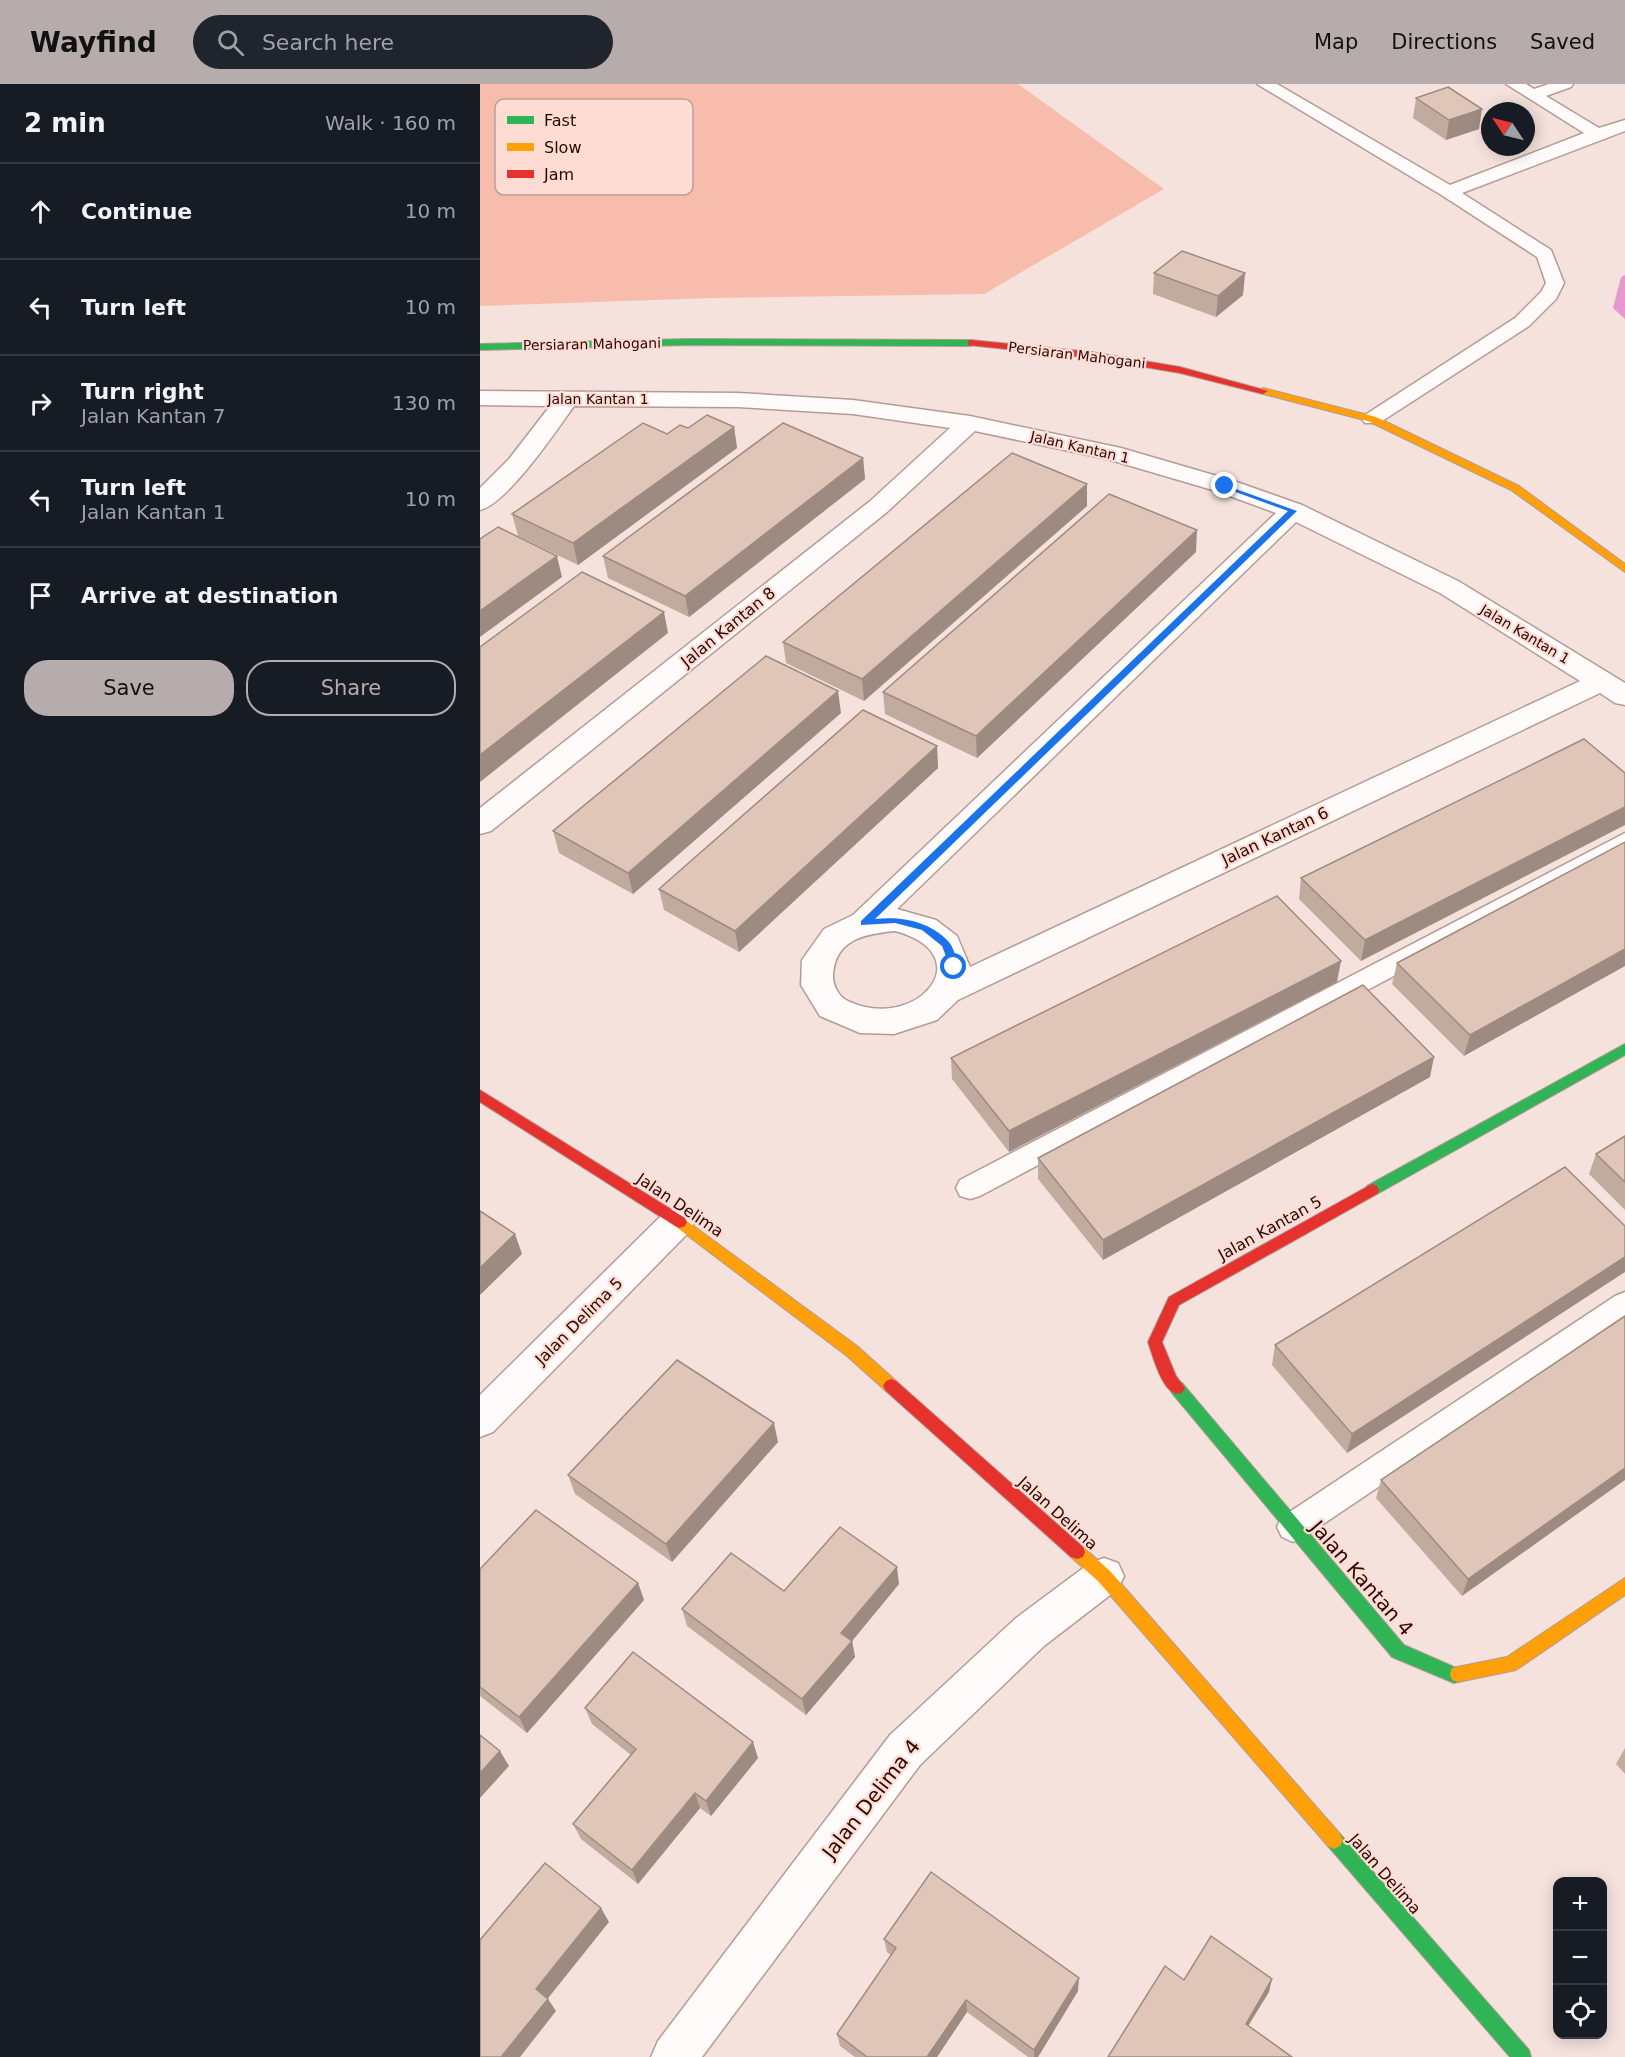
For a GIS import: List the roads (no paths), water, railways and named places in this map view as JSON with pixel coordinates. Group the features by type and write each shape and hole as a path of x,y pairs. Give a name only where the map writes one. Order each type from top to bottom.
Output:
{"street":[{"name":"Persiaran Mahogani","path":"480,346 953,341 1091,355 1180,370 1372,419 1515,488 1625,568"},
{"name":"Jalan Kantan 1","path":"480,398 738,400 853,407 970,423 1112,453 1225,486 1293,511 1449,587 1614,689"},
{"path":"480,502 518,464 568,398"},
{"name":"Jalan Kantan 8","path":"480,824 878,507 970,423"},
{"path":"864,923 895,920 925,928 946,944 954,967 947,991 926,1011 894,1022 860,1021 831,1007 817,985 818,960 835,937 864,923 1293,511"},
{"name":"Jalan Kantan 6","path":"947,991 1614,689"},
{"name":"Jalan Kantan 5","path":"1293,1527 1170,1380 1155,1342 1174,1301 1625,1049"},
{"name":"Jalan Delima","path":"480,1095 678,1221 852,1351 1104,1576 1522,2057"},
{"name":"Jalan Delima 5","path":"480,1420 678,1221"},
{"name":"Jalan Kantan 4","path":"1293,1527 1398,1652 1454,1675 1510,1664 1625,1586"},
{"name":"Jalan Delima 4","path":"674,2057 905,1750 1030,1632 1104,1576"}],"lane":[{"path":"1265,84 1449,192 1545,254 1556,283 1549,295 1522,322 1372,419"},
{"path":"1515,84 1597,134"},
{"path":"1533,95 1565,84"},
{"path":"1449,192 1625,125"},
{"path":"970,1188 1625,842"},
{"path":"1293,1527 1625,1305"}]}
